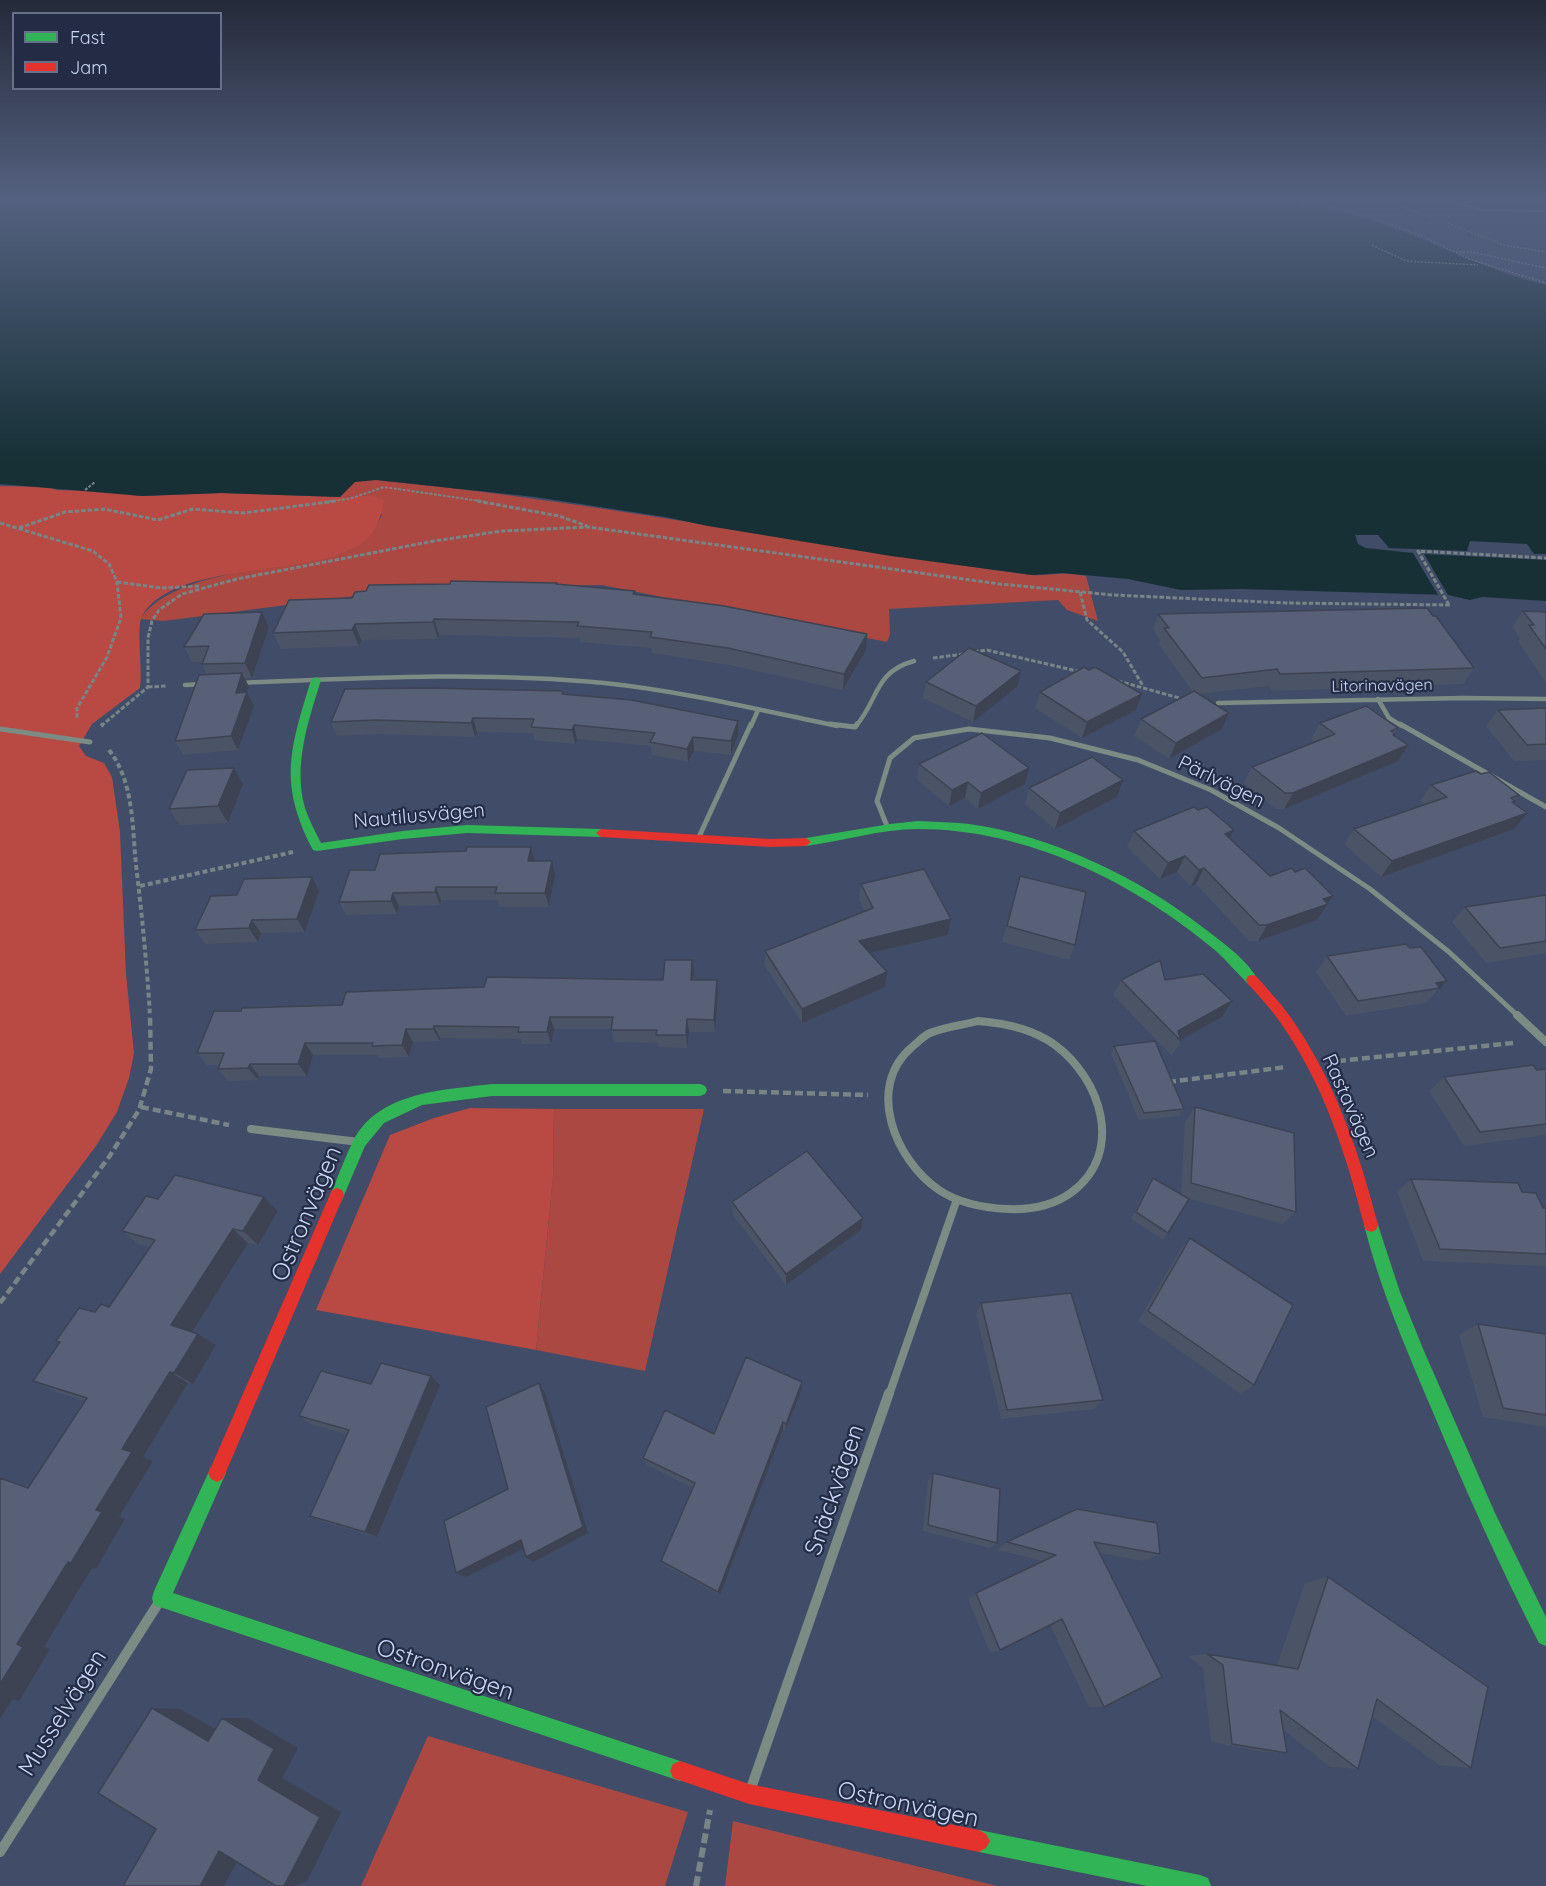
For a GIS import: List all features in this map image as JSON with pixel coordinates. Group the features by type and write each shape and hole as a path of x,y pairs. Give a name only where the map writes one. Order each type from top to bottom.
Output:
{"street":[{"path":"232,683 442,675 603,683 689,695 839,726 855,727 888,671 900,663 914,661"},
{"path":"316,680 301,736 295,783 299,807 317,847"},
{"path":"185,685 209,684"},
{"path":"1378,699 1389,718 1546,807"},
{"name":"Litorinavägen","path":"1218,703 1378,699 1546,699"},
{"path":"698,839 758,710"},
{"path":"0,729 90,742"},
{"name":"Pärlvägen","path":"887,826 877,801 890,758 914,738 969,729 1050,738 1138,759 1211,790 1240,806 1279,828 1370,889 1449,952 1545,1042"},
{"name":"Rastavägen","path":"887,826 939,824 989,831 1036,843 1092,867 1152,896 1171,910 1227,953 1278,1008 1312,1064 1358,1173 1384,1271 1428,1380 1512,1574 1546,1636"},
{"name":"Nautilusvägen","path":"317,847 398,835 486,829 781,843 849,837 887,826"},
{"path":"963,1022 999,1023 1035,1034 1065,1053 1089,1080 1101,1112 1103,1139 1095,1165 1075,1189 1049,1204 1014,1211 987,1209 957,1199 923,1178 903,1155 889,1122 887,1096 891,1074 901,1057 910,1047 932,1032 963,1022"},
{"name":"Ostronvägen","path":"700,1090 492,1090 420,1099 379,1119 360,1142 284,1322 161,1598 749,1794 1200,1886"},
{"name":"Ostronvägen","path":"251,1129 360,1142"},
{"name":"Snäckvägen","path":"749,1794 957,1199"},
{"name":"Musselvägen","path":"0,1852 161,1598"}],"path":[{"path":"85,490 95,482"},
{"path":"19,528 65,512 104,509 158,520 194,509 243,513 349,499 384,487 506,505 559,516 588,527"},
{"path":"0,523 93,552 109,564 117,582 121,618 107,657 77,708 77,717 90,742 110,750 119,761 126,789 148,969 151,1049 149,1084 141,1107 34,1260 0,1303"},
{"path":"90,742 96,731 148,687 150,659 148,637 152,619 159,610 182,594 207,586 434,541 502,531 588,527 938,576 1080,592 1174,599 1450,605 1418,551 1546,558"},
{"path":"117,582 162,588 207,586"},
{"path":"1080,592 1087,620 1123,652 1143,687"},
{"path":"914,661 987,650 1092,675"},
{"path":"1113,680 1190,700 1218,703"},
{"path":"139,886 317,847"},
{"path":"1394,1056 1545,1042"},
{"path":"1158,1083 1274,1068"},
{"path":"700,1090 887,1096"},
{"path":"141,1107 251,1129"},
{"path":"696,1886 715,1783"}],"shaded area":[{"path":"0,286 1546,286 1546,601 1482,597 1470,600 1448,595 1241,589 1181,590 1128,579 1062,573 1032,575 891,556 535,497 376,480 355,482 340,497 221,493 142,496 0,484"},
{"path":"376,480 541,500 1032,575 1086,576 1098,621 1067,610 1058,600 889,609 890,634 887,642 602,585 424,587 164,621 140,619 154,604 194,584 242,572 329,557 356,547 371,534 382,515 368,495 340,497 353,481"},
{"path":"0,486 48,487 57,490 98,491 142,496 221,493 340,497 368,495 384,499 377,525 366,541 360,545 337,555 309,562 212,578 182,586 158,598 142,616 140,621 140,688 92,724 79,746 86,756 104,763 112,777 120,832 126,974 134,1053 129,1078 117,1112 96,1146 0,1274"},
{"path":"470,1108 554,1109 553,1177 536,1350 316,1310 390,1135 434,1118"},
{"path":"554,1109 704,1109 645,1371 536,1350 553,1177"},
{"path":"428,1736 688,1812 665,1886 361,1886"},
{"path":"733,1821 997,1886 725,1886"}],"pier":[{"path":"1355,535 1378,535 1389,548 1467,551 1470,541 1527,544 1534,554 1546,554 1546,560 1424,554 1448,595 1438,595 1413,553 1366,548 1358,544"}],"building":[{"path":"451,581 557,583 635,591 633,594 724,606 867,634 844,674 728,648 650,637 652,632 577,626 579,622 434,619 433,622 355,624 352,630 273,633 289,600 352,598 355,592 366,591 369,585 450,584"},
{"path":"1427,608 1433,616 1436,616 1474,668 1280,674 1277,669 1202,678 1164,628 1169,628 1158,614"},
{"path":"1523,611 1546,612 1546,649 1529,625 1534,625"},
{"path":"262,612 245,663 202,664 209,646 184,647 204,614"},
{"path":"969,648 1021,671 976,706 926,682"},
{"path":"1084,667 1089,670 1095,667 1142,694 1087,722 1040,692"},
{"path":"242,673 236,693 247,692 231,736 175,741 199,675"},
{"path":"345,689 563,691 562,694 631,700 738,721 731,741 693,737 687,749 650,742 655,733 574,725 572,730 531,727 534,719 473,718 471,723 374,720 331,722"},
{"path":"1194,691 1229,713 1176,743 1141,719"},
{"path":"1366,706 1398,728 1391,731 1395,734 1393,735 1408,745 1293,793 1285,793 1252,767 1335,734 1320,723"},
{"path":"1546,708 1546,744 1527,745 1498,710"},
{"path":"982,733 1029,768 981,793 968,782 952,790 919,764"},
{"path":"1092,757 1123,780 1060,813 1029,788"},
{"path":"234,768 218,806 169,809 187,770"},
{"path":"1476,771 1481,774 1489,772 1519,795 1511,798 1515,801 1512,802 1527,813 1392,861 1354,829 1447,797 1431,785"},
{"path":"1194,807 1198,810 1207,807 1234,830 1225,834 1270,876 1292,868 1295,872 1305,868 1333,896 1323,899 1328,904 1267,925 1259,925 1204,868 1199,870 1185,856 1168,863 1134,831"},
{"path":"467,847 531,847 528,861 552,861 545,893 495,893 497,887 436,887 435,892 393,893 391,901 339,902 350,870 375,870 380,854 466,851"},
{"path":"924,869 951,919 859,941 887,972 802,1009 765,951 873,908 861,884"},
{"path":"1020,876 1086,892 1075,945 1007,926"},
{"path":"312,877 297,919 252,920 249,928 195,930 211,896 237,895 244,879"},
{"path":"1546,895 1546,941 1500,948 1465,907"},
{"path":"1406,944 1410,948 1421,947 1447,981 1436,983 1440,988 1358,1001 1327,956"},
{"path":"665,960 692,960 691,980 717,980 714,1020 687,1019 686,1035 656,1035 657,1030 611,1030 613,1017 550,1017 547,1032 518,1032 519,1027 434,1026 433,1029 406,1029 402,1045 305,1043 298,1064 250,1064 248,1068 218,1069 224,1053 197,1053 214,1011 342,1005 346,992 484,987 487,977 663,980"},
{"path":"1160,960 1165,980 1203,974 1232,1001 1178,1031 1181,1041 1121,980"},
{"path":"1155,1041 1184,1109 1144,1113 1114,1046"},
{"path":"1533,1065 1537,1070 1546,1069 1546,1124 1480,1132 1444,1077"},
{"path":"1195,1107 1294,1133 1296,1212 1191,1183"},
{"path":"807,1151 863,1218 786,1274 732,1202"},
{"path":"175,1175 264,1197 243,1231 233,1229 171,1325 198,1334 174,1373 170,1372 122,1449 132,1452 96,1510 102,1512 17,1644 23,1647 0,1684 0,1478 28,1488 87,1398 33,1381 60,1342 56,1341 79,1308 95,1312 101,1304 109,1307 155,1240 122,1231 146,1196 158,1199"},
{"path":"1153,1178 1189,1199 1168,1233 1136,1212"},
{"path":"1411,1179 1518,1183 1522,1192 1536,1193 1543,1208 1546,1208 1546,1254 1440,1249"},
{"path":"1190,1238 1293,1305 1254,1385 1148,1311"},
{"path":"1071,1293 1103,1400 1007,1410 981,1303"},
{"path":"1478,1324 1546,1334 1546,1415 1503,1408"},
{"path":"746,1357 802,1382 786,1424 783,1422 718,1592 661,1561 695,1483 643,1458 665,1410 714,1434"},
{"path":"381,1363 431,1376 365,1532 310,1516 349,1430 299,1416 321,1371 371,1384"},
{"path":"539,1383 583,1527 526,1557 521,1540 456,1573 444,1521 508,1489 486,1407"},
{"path":"933,1473 1000,1489 997,1543 928,1525"},
{"path":"1077,1509 1157,1523 1160,1554 1094,1542 1162,1677 1104,1707 1062,1619 1000,1650 976,1593 1056,1555 1007,1542"},
{"path":"1328,1577 1488,1687 1471,1768 1377,1699 1358,1769 1280,1710 1287,1753 1232,1744 1223,1665 1207,1654 1298,1669"},
{"path":"152,1708 208,1741 222,1718 274,1749 258,1780 320,1817 284,1886 276,1886 219,1851 200,1886 123,1886 156,1829 98,1793"}],"traffic: fast":[{"path":"316,680 299,743 295,776 300,808 317,847 467,829 601,833"},
{"path":"806,842 918,825 961,827 1006,836 1053,850 1145,893 1186,920 1222,949 1252,980"},
{"path":"337,1195 360,1142 379,1119 420,1099 492,1090 700,1090"},
{"path":"1371,1225 1392,1292 1436,1400 1488,1520 1546,1636"},
{"path":"217,1473 161,1598 680,1771"},
{"path":"979,1841 1200,1886"}],"traffic: jam":[{"path":"601,833 770,843 806,842"},
{"path":"1252,980 1281,1014 1300,1042 1327,1091 1348,1144 1371,1225"},
{"path":"217,1473 337,1195"},
{"path":"680,1771 749,1794 979,1841"}]}
